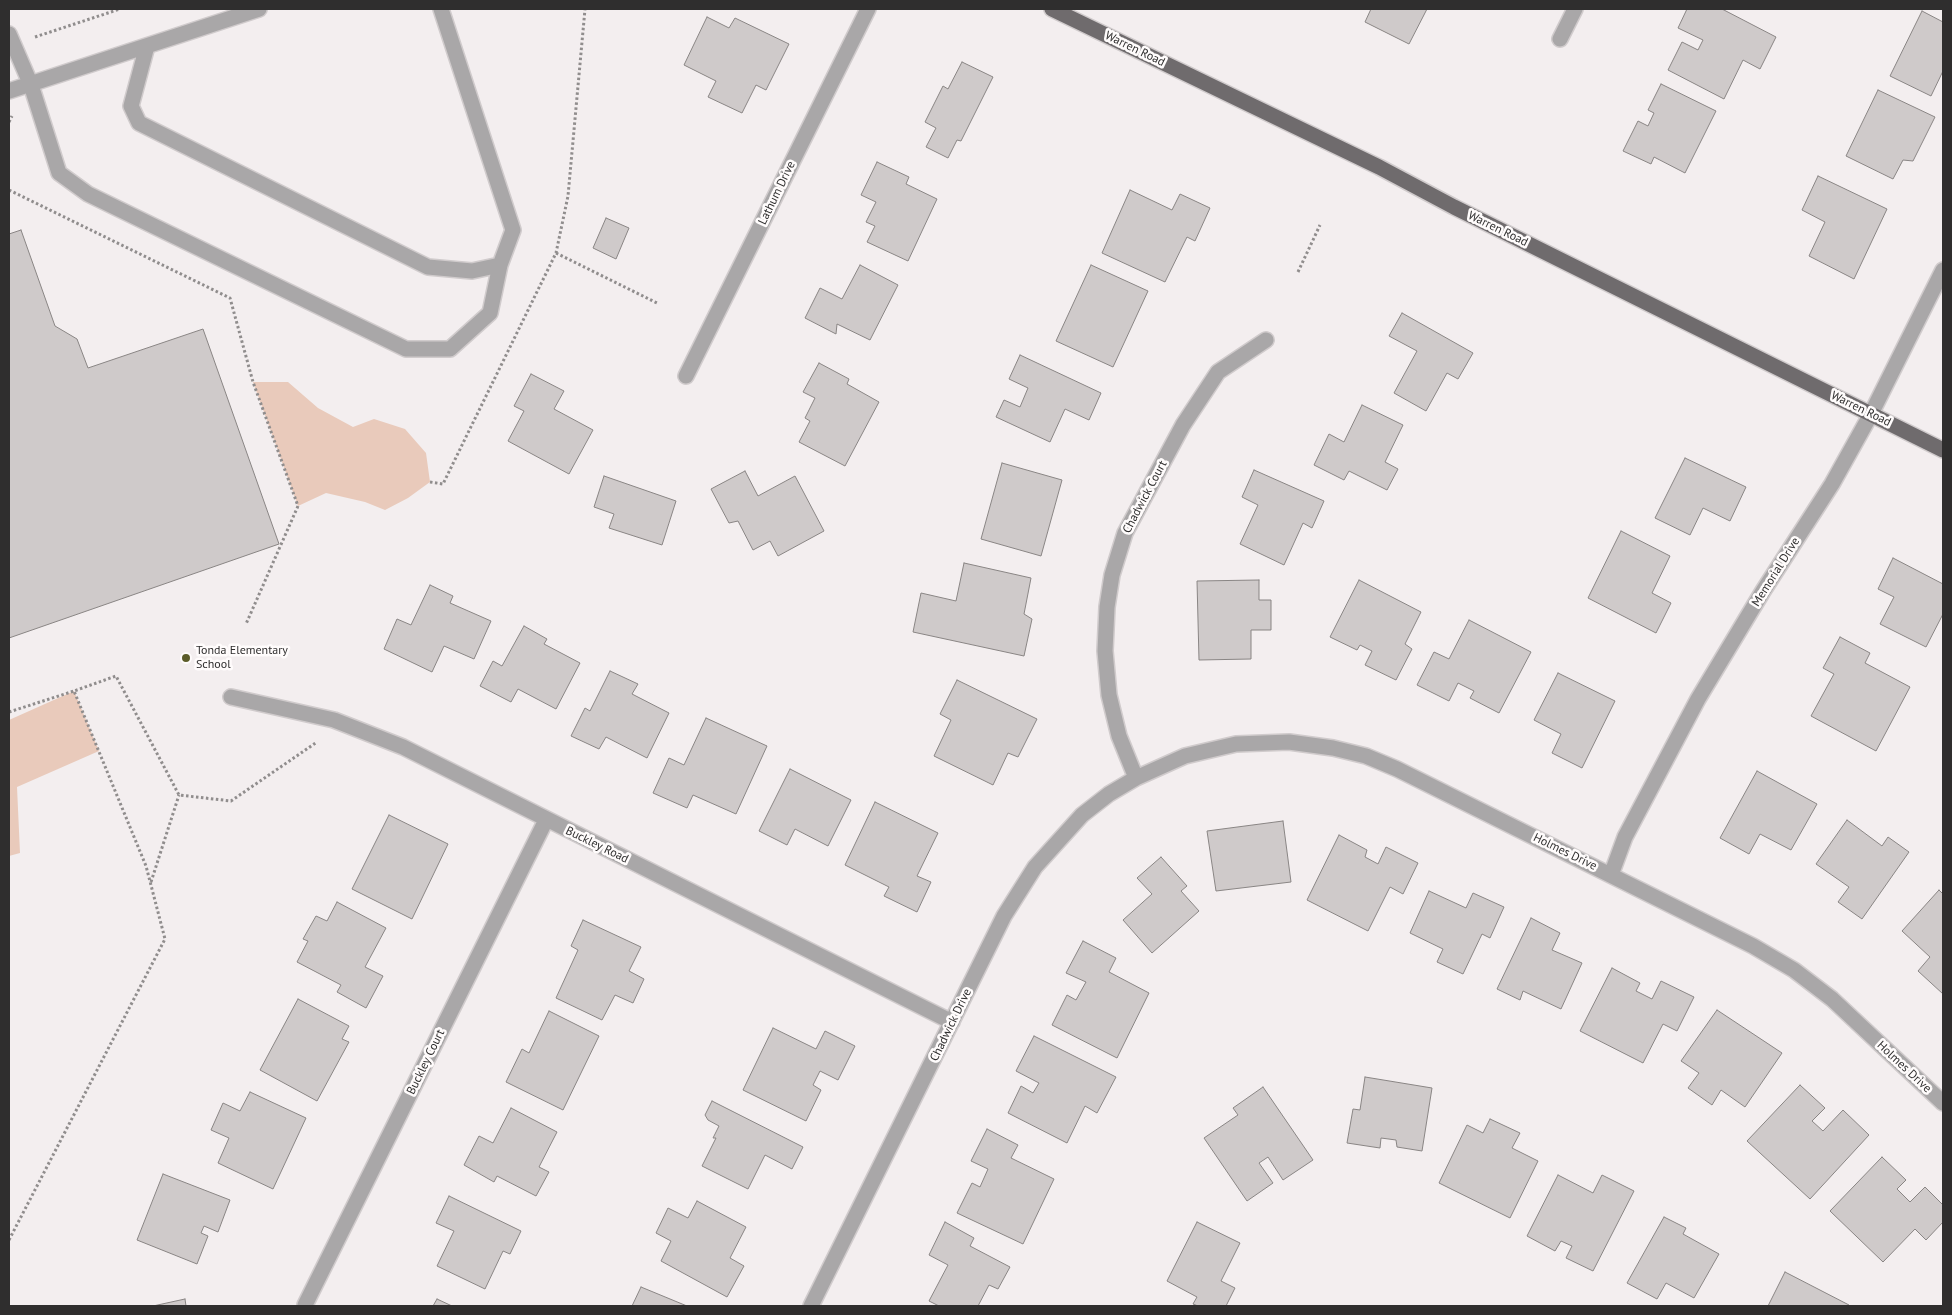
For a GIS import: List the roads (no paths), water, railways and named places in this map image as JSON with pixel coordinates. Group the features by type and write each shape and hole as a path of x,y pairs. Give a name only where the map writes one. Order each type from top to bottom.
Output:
{"main road":[{"name":"Warren Road","path":"1052,9 1379,167 1454,207 1943,450"}],"street":[{"path":"9,91 258,9"},
{"path":"9,34 31,85 58,173 88,194 406,349 450,349 490,313 500,265 513,230 441,9"},
{"name":"Lathum Drive","path":"686,376 868,9"},
{"path":"1560,39 1575,9"},
{"path":"147,46 131,106 139,123 428,267 472,271 500,265"},
{"name":"Memorial Drive","path":"1611,875 1625,836 1698,699 1763,591 1832,484 1872,414 1943,270"},
{"name":"Chadwick Court","path":"1136,778 1120,736 1109,695 1105,651 1107,607 1117,558 1125,533 1183,425 1218,372 1266,340"},
{"name":"Buckley Road","path":"231,697 334,720 403,747 952,1022"},
{"name":"Holmes Drive","path":"1136,778 1185,756 1236,744 1289,742 1333,748 1366,756 1397,769 1611,875 1753,946 1794,970 1832,1000 1941,1097"},
{"name":"Chadwick Drive","path":"810,1306 1004,916 1035,867 1082,815 1109,794 1136,778"},
{"name":"Buckley Court","path":"305,1305 546,820"}],"place":[{"name":"Tonda Elementary School","path":"186,658"}]}
